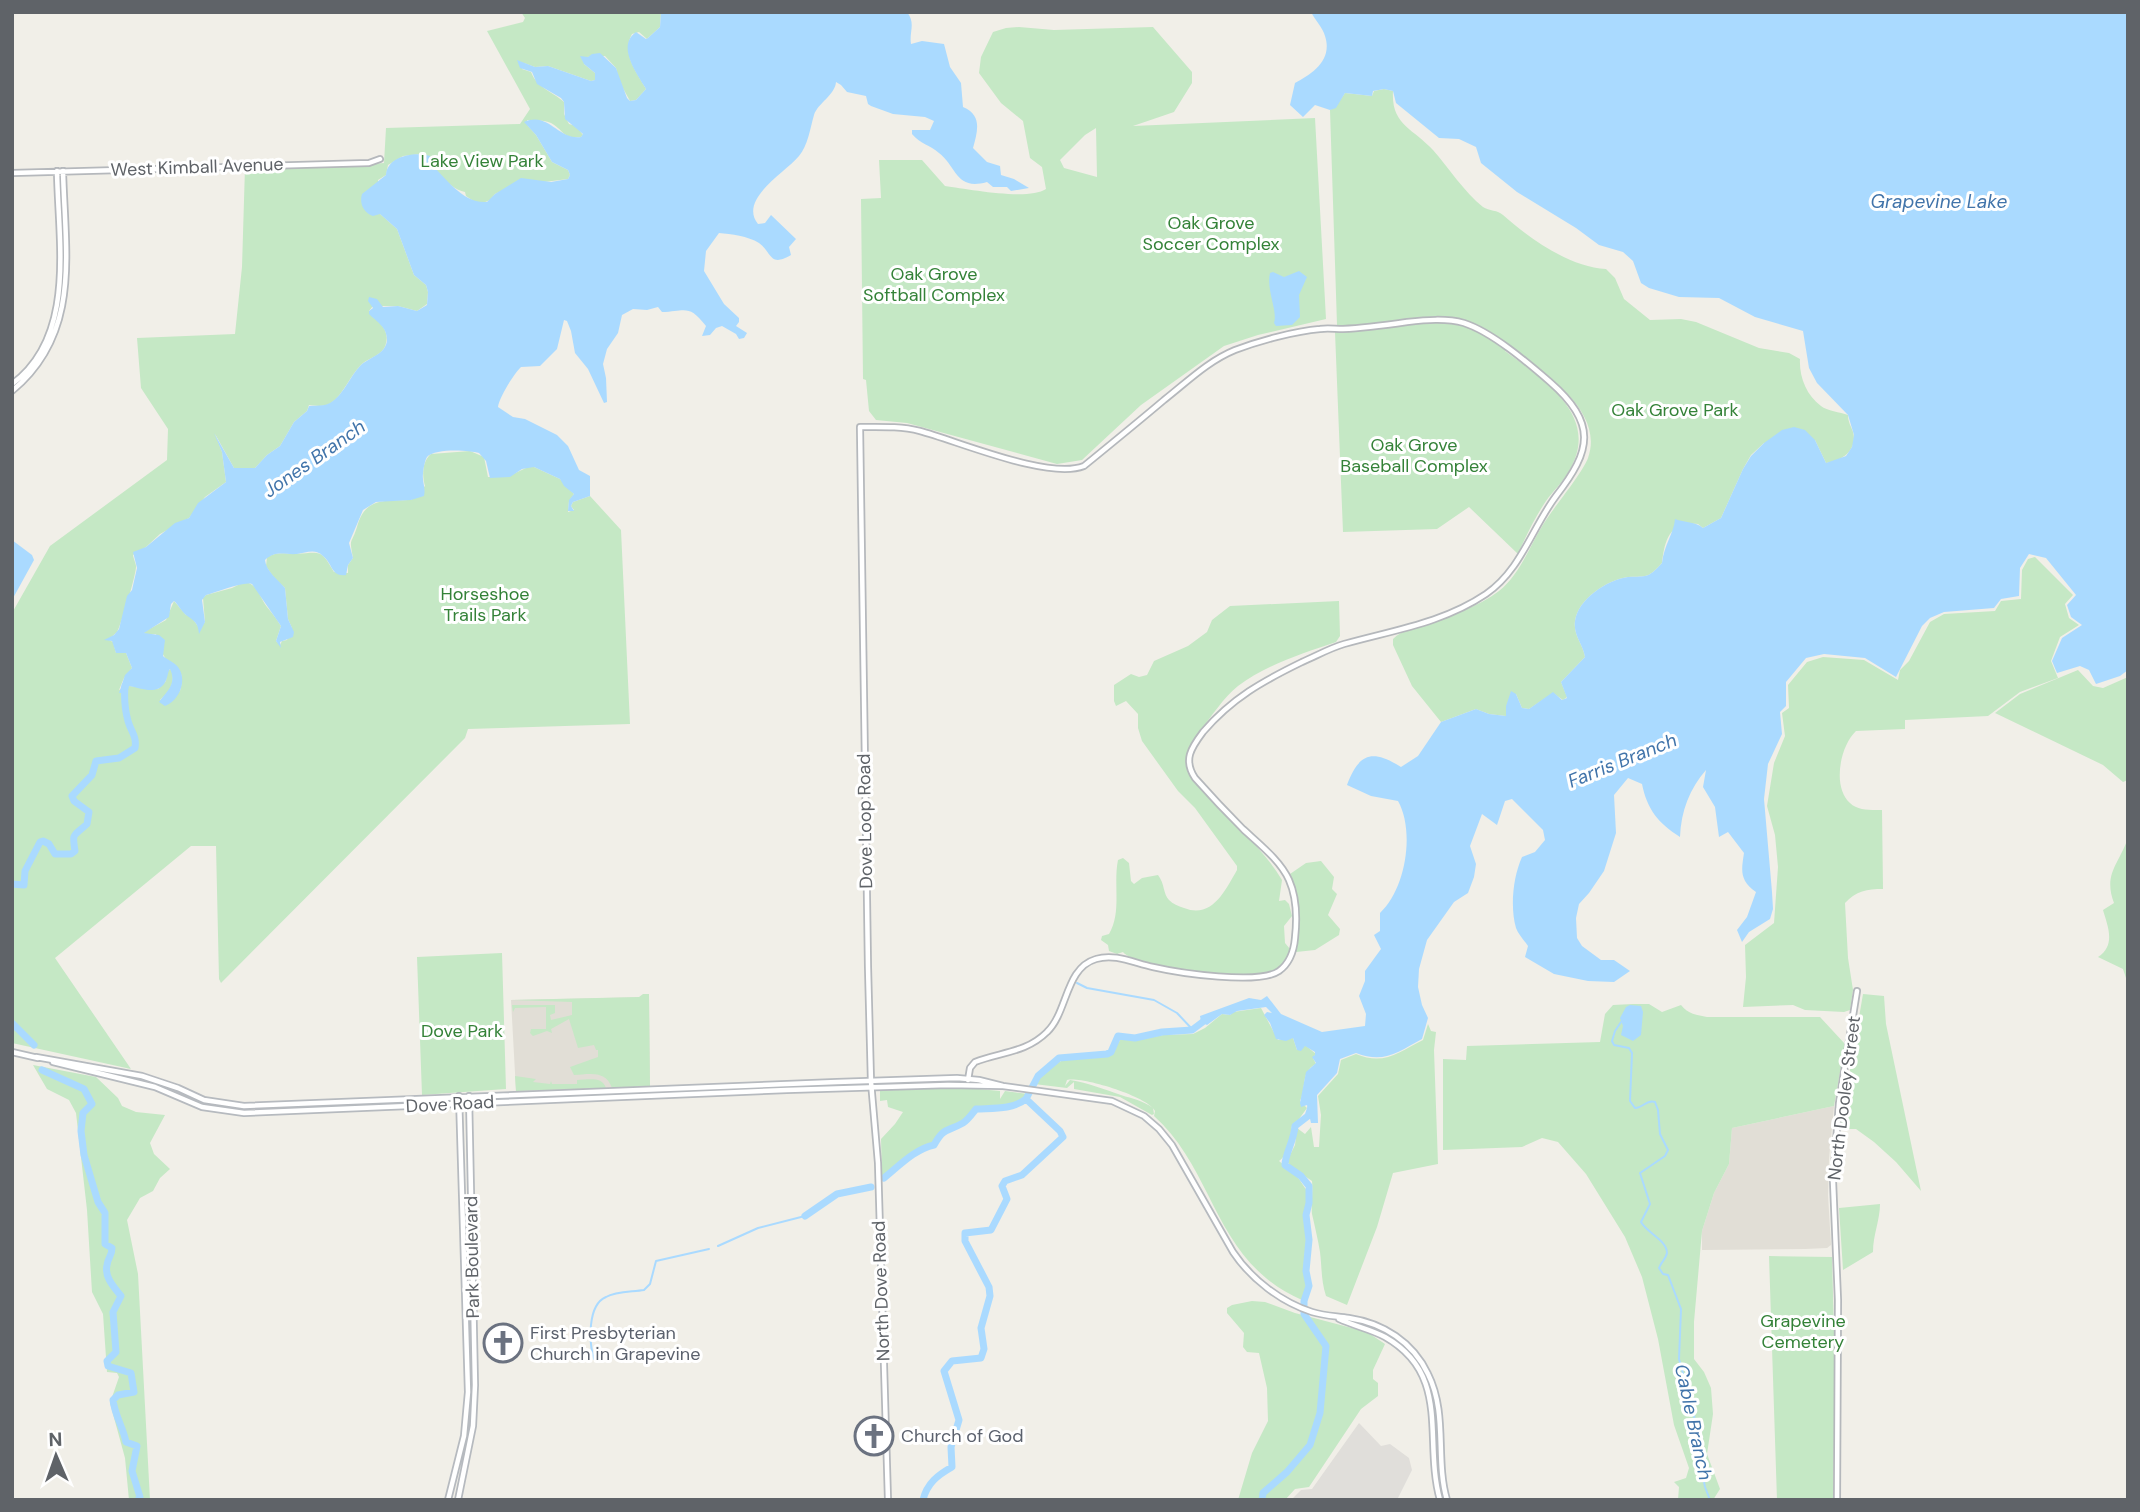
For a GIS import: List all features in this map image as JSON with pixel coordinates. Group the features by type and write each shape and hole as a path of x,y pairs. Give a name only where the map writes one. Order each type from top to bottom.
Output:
{"street":[{"name":"West Kimball Avenue","path":"12,173 369,163 380,159"},
{"path":"12,384 25,372 43,346 58,303 57,171"},
{"path":"12,391 36,368 47,351 62,313 65,272 64,171"},
{"name":"Dove Loop Road","path":"872,1084 866,910 860,427 907,428 1003,458 1071,470 1084,466 1191,378 1215,360 1234,351 1321,328 1344,329 1441,320 1476,328 1559,389 1580,417 1584,430 1584,449 1562,489 1543,513 1514,567 1500,584 1478,599 1436,620 1342,645 1260,682 1230,705 1192,746 1188,760 1195,778 1275,860 1289,878 1296,923 1292,953 1285,966 1266,977 1251,978 1167,970 1109,957 1093,960 1078,971 1062,1013 1049,1030 1022,1049 975,1062 970,1068 968,1079"},
{"name":"North Dooley Street","path":"1837,1500 1838,1300 1833,1181 1839,1103 1857,990"},
{"name":"Dove Road","path":"12,1052 142,1076 204,1100 244,1106 459,1096 469,1099 872,1084"},
{"name":"Dove Road","path":"36,1057 85,1072 140,1083 175,1094 202,1107 244,1113 460,1103 469,1099"},
{"path":"967,1085 968,1079"},
{"path":"872,1084 968,1079 1102,1099 1128,1107 1149,1119 1172,1145 1237,1259 1251,1274 1266,1287 1297,1306 1370,1323 1389,1331 1405,1343 1424,1366 1439,1406 1443,1482 1447,1500"},
{"path":"872,1084 1003,1086"},
{"name":"North Dove Road","path":"872,1084 877,1136 888,1500"},
{"path":"175,1094 178,1088"},
{"name":"Park Boulevard","path":"449,1500 464,1436 468,1392 459,1096"},
{"name":"Park Boulevard","path":"458,1500 473,1426 475,1400 469,1099"},
{"path":"462,1183 470,1183"},
{"path":"1336,1317 1392,1342 1408,1354 1419,1370 1432,1405 1440,1500"}],"shaded area":[{"path":"649,997 650,1087 516,1091 511,1000"},
{"path":"1834,1106 1828,1195 1831,1245 1827,1248 1805,1249 1702,1250 1702,1231 1714,1193 1729,1164 1732,1128"},
{"path":"1359,1423 1381,1446 1390,1444 1409,1458 1412,1470 1397,1500 1291,1500 1301,1490 1312,1489"}],"green space":[{"name":"Horseshoe Trails Park","path":"521,12 661,12 660,27 647,39 639,32 632,34 629,41 629,56 646,89 636,100 630,101 619,81 616,68 605,56 586,57 584,64 595,73 595,80 591,81 548,66 535,67 524,63 522,69 531,72 541,86 564,102 564,114 569,124 576,126 583,135 570,137 551,123 527,120 528,126 552,162 568,170 568,179 512,186 483,203 475,202 466,196 465,192 452,186 421,154 403,156 388,165 386,175 378,180 379,213 397,229 414,275 426,285 427,304 417,311 398,306 373,306 369,311 382,326 387,338 383,350 362,364 331,403 323,406 309,405 307,411 294,422 280,446 255,468 234,468 215,434 222,452 226,482 205,497 189,518 160,534 133,555 136,566 131,588 119,628 109,640 113,642 116,653 126,653 132,668 119,690 129,686 158,689 166,681 167,671 171,669 171,686 160,700 180,691 182,676 163,654 156,634 145,635 144,632 166,620 174,601 186,615 191,616 199,628 205,622 203,598 244,582 256,588 281,626 276,641 280,645 287,640 292,628 288,619 285,588 266,566 267,557 279,553 316,553 326,559 334,572 348,573 348,565 353,558 351,541 365,510 377,503 411,500 425,486 424,469 431,454 470,451 484,457 488,477 507,477 534,467 560,479 574,494 569,501 568,512 574,510 571,506 573,502 590,496 621,530 630,724 468,729 465,738 221,983 216,846 191,846 55,958 131,1069 12,1043 12,613 50,546 167,460 168,429 141,388 137,338 235,334 242,267 245,167 384,163 386,128 520,124 530,109 487,31 523,22 525,18"},
{"path":"1153,27 1192,72 1192,83 1174,112 1133,126 1315,118 1326,319 1224,346 1141,405 1082,460 1057,464 907,423 876,420 869,411 866,380 863,379 861,199 881,198 879,160 922,160 945,186 1012,194 1046,189 1042,167 1030,158 1023,121 1001,103 979,73 981,57 993,32 1006,28 1054,30","holes":["1096,128 1097,177 1064,168 1060,160"]},
{"name":"Oak Grove Park","path":"1374,91 1393,91 1396,111 1405,125 1433,150 1483,207 1501,213 1550,250 1578,263 1606,269 1615,278 1624,299 1650,320 1681,319 1696,322 1759,348 1789,353 1800,359 1802,378 1811,396 1824,408 1848,415 1853,432 1853,444 1847,454 1826,463 1815,440 1764,443 1751,455 1721,518 1703,528 1698,524 1689,524 1675,529 1667,539 1662,563 1653,572 1611,582 1595,592 1582,605 1577,613 1575,626 1585,657 1561,682 1567,697 1563,700 1553,693 1529,709 1522,708 1516,694 1506,716 1476,709 1441,722 1412,686 1393,645 1393,639 1404,632 1474,606 1507,584 1520,567 1546,520 1585,464 1591,440 1579,408 1568,394 1511,347 1505,351 1536,374 1564,401 1573,416 1578,433 1577,451 1569,471 1542,507 1518,554 1469,507 1437,529 1343,532 1335,332 1354,332 1352,326 1337,325 1330,110 1345,93 1372,96"},
{"path":"2035,557 2073,595 2065,604 2069,618 2079,625 2060,637 2051,661 2058,678 2020,692 1988,716 1905,720 1905,729 1856,731 1846,746 1840,767 1844,796 1857,807 1882,810 1883,889 1862,892 1845,903 1853,990 1850,1010 1805,1010 1793,1005 1743,1007 1745,945 1774,923 1778,867 1775,835 1767,806 1774,763 1785,736 1782,713 1789,708 1788,685 1807,662 1823,657 1864,660 1898,680 1900,670 1909,661 1930,622 1944,614 1995,611 2001,601 2021,599 2022,570 2028,559"},
{"path":"1339,601 1340,636 1336,642 1272,666 1238,686 1196,736 1190,746 1186,763 1195,783 1259,849 1282,880 1279,901 1285,900 1289,904 1292,916 1284,926 1285,943 1290,949 1285,960 1269,973 1217,974 1169,968 1132,958 1123,952 1117,954 1109,951 1108,945 1101,940 1102,936 1109,934 1115,917 1118,860 1123,858 1129,863 1131,881 1134,884 1142,878 1158,875 1169,900 1178,906 1194,910 1202,910 1216,901 1237,870 1237,866 1195,808 1178,791 1142,741 1138,714 1126,701 1116,706 1114,685 1131,674 1139,677 1147,675 1154,661 1188,646 1207,632 1212,620 1230,606"},
{"path":"2078,670 2093,686 2103,688 2128,677 2128,780 2123,782 2103,765 1995,713 2020,694"},
{"path":"2128,838 2128,984 2123,969 2098,957 2104,952 2109,941 2103,910 2114,903 2111,877"},
{"path":"1321,861 1334,877 1332,889 1337,894 1328,915 1340,929 1339,935 1315,950 1296,952 1299,913 1290,874 1306,863"},
{"name":"Dove Park","path":"502,953 506,1089 422,1095 417,957"},
{"path":"649,994 650,1087 612,1088 602,1076 574,1075 570,1067 598,1057 598,1050 594,1045 578,1048 569,1019 551,1029 552,1033 547,1031 533,1036 531,1029 546,1029 546,1007 515,1008 513,1012 512,1005 555,1005 555,1013 550,1015 551,1020 572,1015 572,1002 511,1000 639,997"},
{"path":"1863,994 1884,996 1886,1024 1921,1191 1874,1142 1856,1129 1840,1129"},
{"path":"1649,1004 1662,1012 1681,1005 1696,1015 1707,1017 1820,1017 1845,1044 1834,1106 1732,1128 1729,1164 1714,1193 1702,1231 1694,1322 1694,1359 1711,1388 1713,1414 1707,1454 1720,1489 1713,1500 1678,1500 1679,1487 1674,1482 1686,1478 1689,1468 1674,1425 1658,1339 1642,1277 1625,1237 1586,1174 1558,1142 1542,1138 1522,1147 1443,1150 1443,1059 1466,1060 1467,1046 1600,1042 1605,1014 1613,1005"},
{"path":"1261,1008 1278,1040 1293,1038 1297,1050 1305,1045 1316,1054 1313,1058 1316,1064 1308,1071 1300,1101 1307,1108 1292,1125 1287,1149 1279,1161 1297,1176 1307,1191 1305,1221 1308,1231 1304,1259 1307,1285 1302,1300 1273,1283 1250,1263 1218,1215 1191,1163 1175,1139 1154,1116 1153,1109 1152,1115 1120,1097 1074,1089 1074,1082 1067,1088 1034,1084 1064,1060 1079,1056 1111,1055 1122,1037 1138,1040 1163,1035 1193,1034 1222,1014 1230,1015 1233,1012","holes":["1070,1080 1100,1084 1128,1094 1141,1100 1151,1107 1083,1083"]},
{"path":"1428,1024 1431,1031 1436,1032 1434,1050 1438,1164 1393,1173 1377,1227 1347,1305 1326,1296 1312,1214 1312,1181 1287,1161 1295,1145 1297,1128 1305,1134 1311,1127 1314,1147 1319,1147 1321,1115 1318,1096 1338,1074 1341,1060 1356,1054 1375,1059 1399,1053 1423,1040"},
{"path":"33,1065 96,1077 118,1098 122,1106 136,1112 165,1115 150,1143 154,1154 170,1169 160,1178 153,1191 140,1198 127,1220 138,1274 150,1500 129,1500 125,1458 110,1403 119,1377 117,1373 107,1372 103,1314 92,1292 87,1210 76,1113 69,1100 47,1089"},
{"path":"515,1076 550,1084 551,1081 552,1084 577,1084 577,1080 594,1079 606,1088 516,1091"},
{"path":"957,1087 1000,1091 1000,1099 1005,1091 1028,1094 1013,1106 976,1110 965,1122 943,1133 934,1145 913,1155 882,1179 881,1139 903,1112 888,1107 887,1100 880,1101 880,1090"},
{"path":"1880,1204 1873,1252 1843,1270 1839,1208"},
{"name":"Grapevine Cemetery","path":"1769,1256 1832,1257 1835,1369 1833,1500 1777,1500"},
{"path":"1252,1301 1265,1302 1367,1332 1385,1344 1373,1370 1373,1379 1378,1383 1378,1396 1361,1409 1309,1487 1295,1489 1285,1500 1238,1500 1252,1453 1268,1421 1267,1388 1259,1353 1247,1352 1243,1347 1244,1333 1227,1313 1227,1308"}],"water":[{"path":"661,12 907,12 912,24 911,44 922,41 944,44 950,67 961,83 963,107 976,119 973,148 987,162 1000,166 1001,175 1029,188 1011,191 1007,187 993,187 987,182 977,184 963,180 939,153 912,134 912,130 930,130 934,121 925,117 893,114 871,106 866,96 847,92 836,82 833,91 814,115 802,152 766,187 754,205 753,215 758,224 765,223 771,215 796,239 789,247 791,255 784,259 775,259 755,241 719,233 706,251 704,271 724,304 739,318 736,326 747,333 744,338 739,339 736,334 722,326 710,335 702,336 706,326 687,310 662,312 658,307 647,310 633,309 622,315 618,333 607,349 603,364 607,402 604,403 588,369 575,353 571,331 564,320 557,349 540,366 521,367 514,375 498,407 513,417 525,419 557,435 568,446 579,470 590,476 590,496 573,502 571,506 574,511 568,511 569,500 574,494 560,479 534,467 522,469 510,477 490,478 486,461 479,453 452,450 431,454 427,457 424,468 424,496 411,500 376,502 363,510 349,543 353,558 346,575 337,574 317,552 277,554 265,560 270,572 285,588 288,619 294,632 293,637 280,642 281,648 276,641 281,626 252,584 237,585 206,595 202,600 205,622 199,634 195,622 174,601 169,617 144,633 159,635 165,640 163,656 181,672 181,690 174,700 165,706 159,702 172,683 170,669 165,682 157,689 129,686 127,693 119,693 125,675 132,668 126,653 116,653 112,641 104,640 119,629 127,596 132,590 137,568 133,552 146,547 175,523 189,518 198,503 226,482 222,452 214,433 234,468 255,468 280,446 294,422 309,406 325,405 335,400 361,365 384,349 387,335 369,314 373,308 368,301 369,297 377,299 383,307 398,306 417,311 427,305 426,285 414,275 397,229 380,214 373,216 367,213 362,205 362,194 386,175 391,163 396,159 417,154 430,156 430,163 456,189 478,202 487,202 521,178 551,182 568,179 568,170 552,162 536,135 524,122 540,120 573,137 581,137 583,134 565,119 564,102 561,98 537,84 532,72 520,68 517,60 535,67 548,66 591,81 595,80 595,73 584,64 580,56 588,57 600,53 616,68 627,98 630,101 636,100 646,89 630,60 628,45 636,32 646,39 660,27"},
{"name":"Grapevine Lake","path":"1311,12 2128,12 2128,670 2120,676 2096,684 2089,670 2080,666 2057,673 2052,661 2062,638 2082,625 2071,617 2067,605 2076,595 2046,558 2029,554 2020,568 2019,596 2001,599 1994,608 1944,612 1930,618 1922,626 1896,677 1865,658 1824,654 1806,658 1786,682 1786,706 1780,712 1782,734 1768,764 1764,799 1773,909 1770,919 1749,932 1742,942 1737,930 1747,917 1756,892 1747,884 1743,875 1744,853 1728,832 1719,837 1715,807 1703,787 1706,770 1687,800 1680,837 1655,815 1642,784 1628,778 1614,795 1616,833 1604,871 1579,904 1576,918 1577,938 1582,946 1601,960 1614,960 1630,971 1614,982 1588,981 1554,974 1525,957 1528,946 1514,920 1515,883 1522,857 1535,852 1545,840 1543,830 1512,799 1505,801 1497,825 1482,814 1470,846 1476,864 1468,893 1454,902 1427,940 1419,969 1418,987 1428,1018 1422,1039 1383,1057 1356,1053 1340,1059 1337,1073 1317,1095 1318,1123 1311,1123 1307,1105 1301,1107 1300,1103 1306,1072 1316,1063 1312,1057 1315,1052 1305,1046 1301,1051 1297,1050 1293,1038 1286,1041 1276,1039 1264,1015 1267,1012 1272,1013 1266,1007 1237,1011 1230,1015 1222,1014 1207,1025 1201,1022 1200,1016 1249,998 1261,1000 1267,996 1281,1014 1322,1032 1365,1026 1366,1014 1359,996 1365,981 1365,971 1381,949 1374,935 1380,931 1380,913 1389,903 1402,875 1407,843 1403,813 1398,801 1371,796 1347,785 1356,766 1362,760 1374,756 1401,767 1418,756 1441,722 1476,709 1506,716 1511,691 1516,694 1522,708 1529,709 1553,692 1562,700 1567,698 1561,682 1585,657 1575,621 1577,613 1588,598 1611,582 1645,576 1654,571 1662,563 1675,519 1703,528 1721,518 1751,456 1782,430 1794,427 1805,430 1815,440 1826,463 1846,456 1852,447 1854,435 1848,415 1817,383 1809,368 1803,331 1755,317 1719,298 1679,297 1649,288 1641,283 1633,261 1623,252 1599,245 1517,192 1481,163 1476,147 1459,139 1439,138 1396,103 1393,91 1373,91 1372,96 1345,93 1336,108 1330,110 1315,105 1303,117 1290,105 1295,83 1319,65 1324,59 1327,45 1324,33"},
{"path":"1299,271 1307,277 1299,295 1300,317 1292,325 1276,326 1269,286 1270,273 1284,277"},
{"path":"12,540 32,555 34,560 12,600"},
{"path":"1630,1005 1641,1006 1643,1012 1641,1035 1633,1041 1621,1035 1623,1026 1620,1018"}],"waterway":[{"name":"Jones Branch","path":"12,884 24,885 25,871 40,842 49,844 55,854 71,854 75,851 74,838 87,824 89,812 74,801 72,796 92,775 96,761 119,758 135,748 126,713 125,686"},
{"path":"1077,983 1087,988 1154,1000 1177,1013 1193,1030"},
{"name":"Farris Branch","path":"923,1500 934,1480 952,1467 951,1447 959,1420 944,1371 952,1361 981,1358 984,1349 981,1328 990,1296 989,1287 965,1241 965,1233 991,1230 1007,1199 1002,1186 1005,1181 1022,1175 1063,1137 1026,1099 1038,1076 1059,1058 1107,1054 1111,1052 1118,1036 1135,1038 1162,1032 1192,1030 1208,1018"},
{"name":"Cable Branch","path":"1621,1022 1612,1041 1614,1045 1629,1048 1632,1053 1630,1101 1635,1108 1655,1102 1660,1134 1668,1150 1665,1156 1640,1173 1650,1204 1641,1222 1666,1248 1667,1253 1659,1268 1663,1274 1668,1275 1681,1309 1679,1359 1694,1413 1696,1442 1710,1500"},
{"name":"Jones Branch","path":"12,1023 34,1045"},
{"name":"Jones Branch","path":"42,1070 84,1089 92,1104 83,1113 81,1131 84,1155 98,1202 105,1213 105,1244 112,1248 107,1274 121,1296 113,1312 116,1352 107,1361 108,1366 131,1373 134,1392 118,1395 113,1400 126,1442 137,1446 132,1471 140,1497 138,1500"},
{"path":"884,1178 914,1154 934,1145 943,1133 965,1122 976,1109 1009,1107 1026,1099"},
{"path":"1262,1500 1263,1493 1287,1472 1310,1445 1320,1413 1326,1346 1304,1314 1304,1301 1309,1286 1306,1271 1309,1186 1301,1176 1285,1165 1295,1126 1308,1116 1311,1107"},
{"path":"805,1216 837,1194 871,1187"},
{"path":"718,1246 758,1228 805,1216"},
{"path":"594,1359 591,1325 595,1308 600,1301 614,1294 644,1290 650,1284 656,1261 709,1249"}],"place":[{"name":"First Presbyterian Church in Grapevine","path":"503,1343"},
{"name":"Church of God","path":"874,1436"}],"park label":[{"name":"Lake View Park","path":"482,161"},
{"name":"Oak Grove Soccer Complex","path":"1211,234"},
{"name":"Oak Grove Softball Complex","path":"934,284"},
{"name":"Oak Grove Baseball Complex","path":"1414,455"}]}
